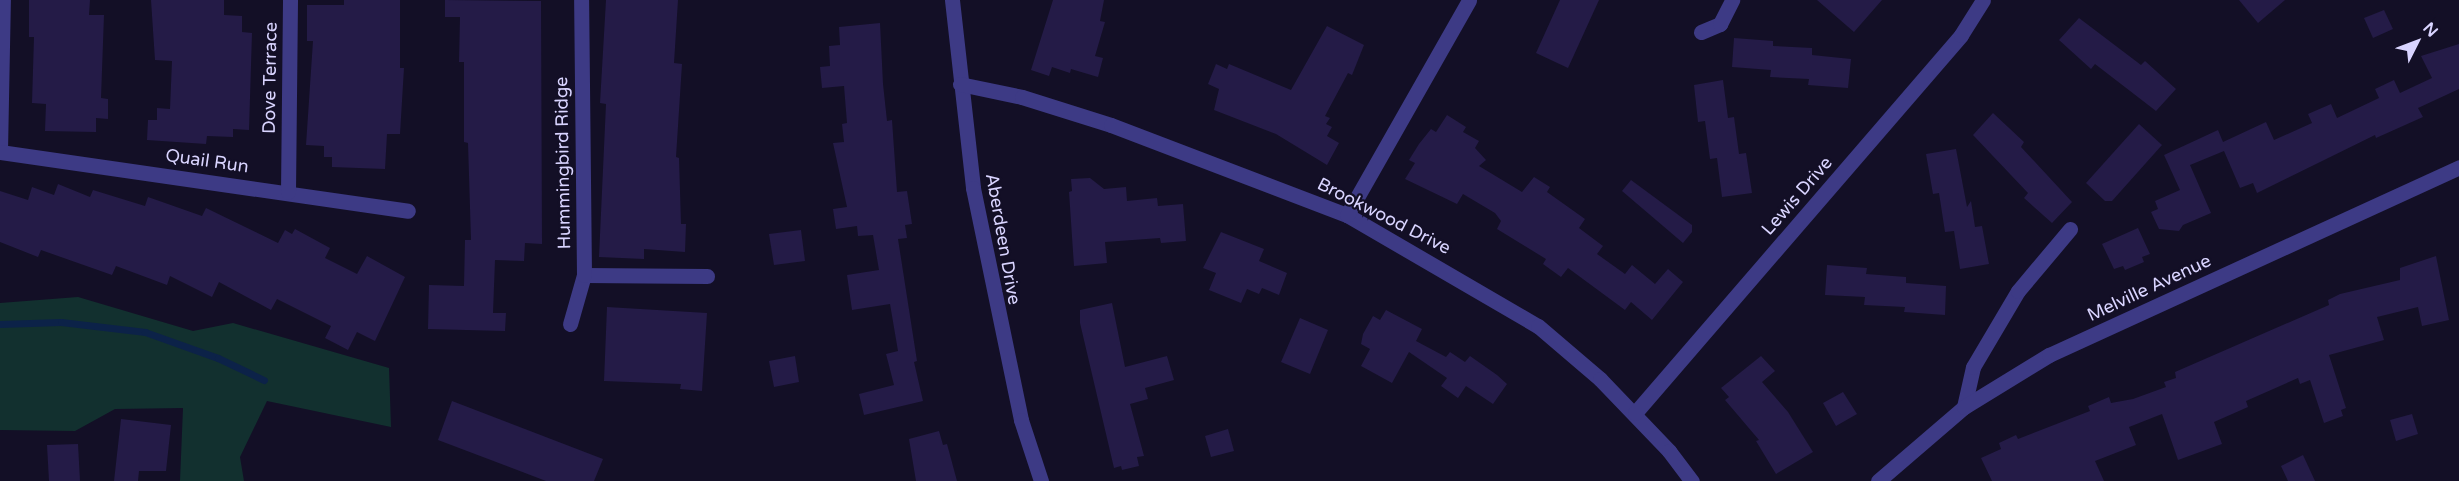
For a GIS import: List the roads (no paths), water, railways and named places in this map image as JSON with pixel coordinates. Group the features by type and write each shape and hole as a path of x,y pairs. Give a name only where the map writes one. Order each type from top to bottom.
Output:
{"street":[{"path":"0,152 3,0"},
{"name":"Dove Terrace","path":"288,192 291,0"},
{"name":"Hummingbird Ridge","path":"570,324 584,274 580,0"},
{"name":"Aberdeen Drive","path":"952,0 973,188 995,306 1021,420 1041,481"},
{"path":"1347,215 1469,0"},
{"path":"1701,32 1720,24 1732,0"},
{"name":"Lewis Drive","path":"1635,413 1961,35 1983,0"},
{"name":"Brookwood Drive","path":"960,84 1022,97 1111,125 1347,215 1538,326 1635,413 1692,481"},
{"name":"Quail Run","path":"0,152 408,211"},
{"name":"Melville Avenue","path":"1878,481 1964,407 2049,355 2459,167"},
{"path":"1964,407 1973,368 2018,291 2070,229"},
{"path":"584,274 707,276"}],"waterway":[{"path":"0,324 61,322 145,332 218,358 264,380"}]}
